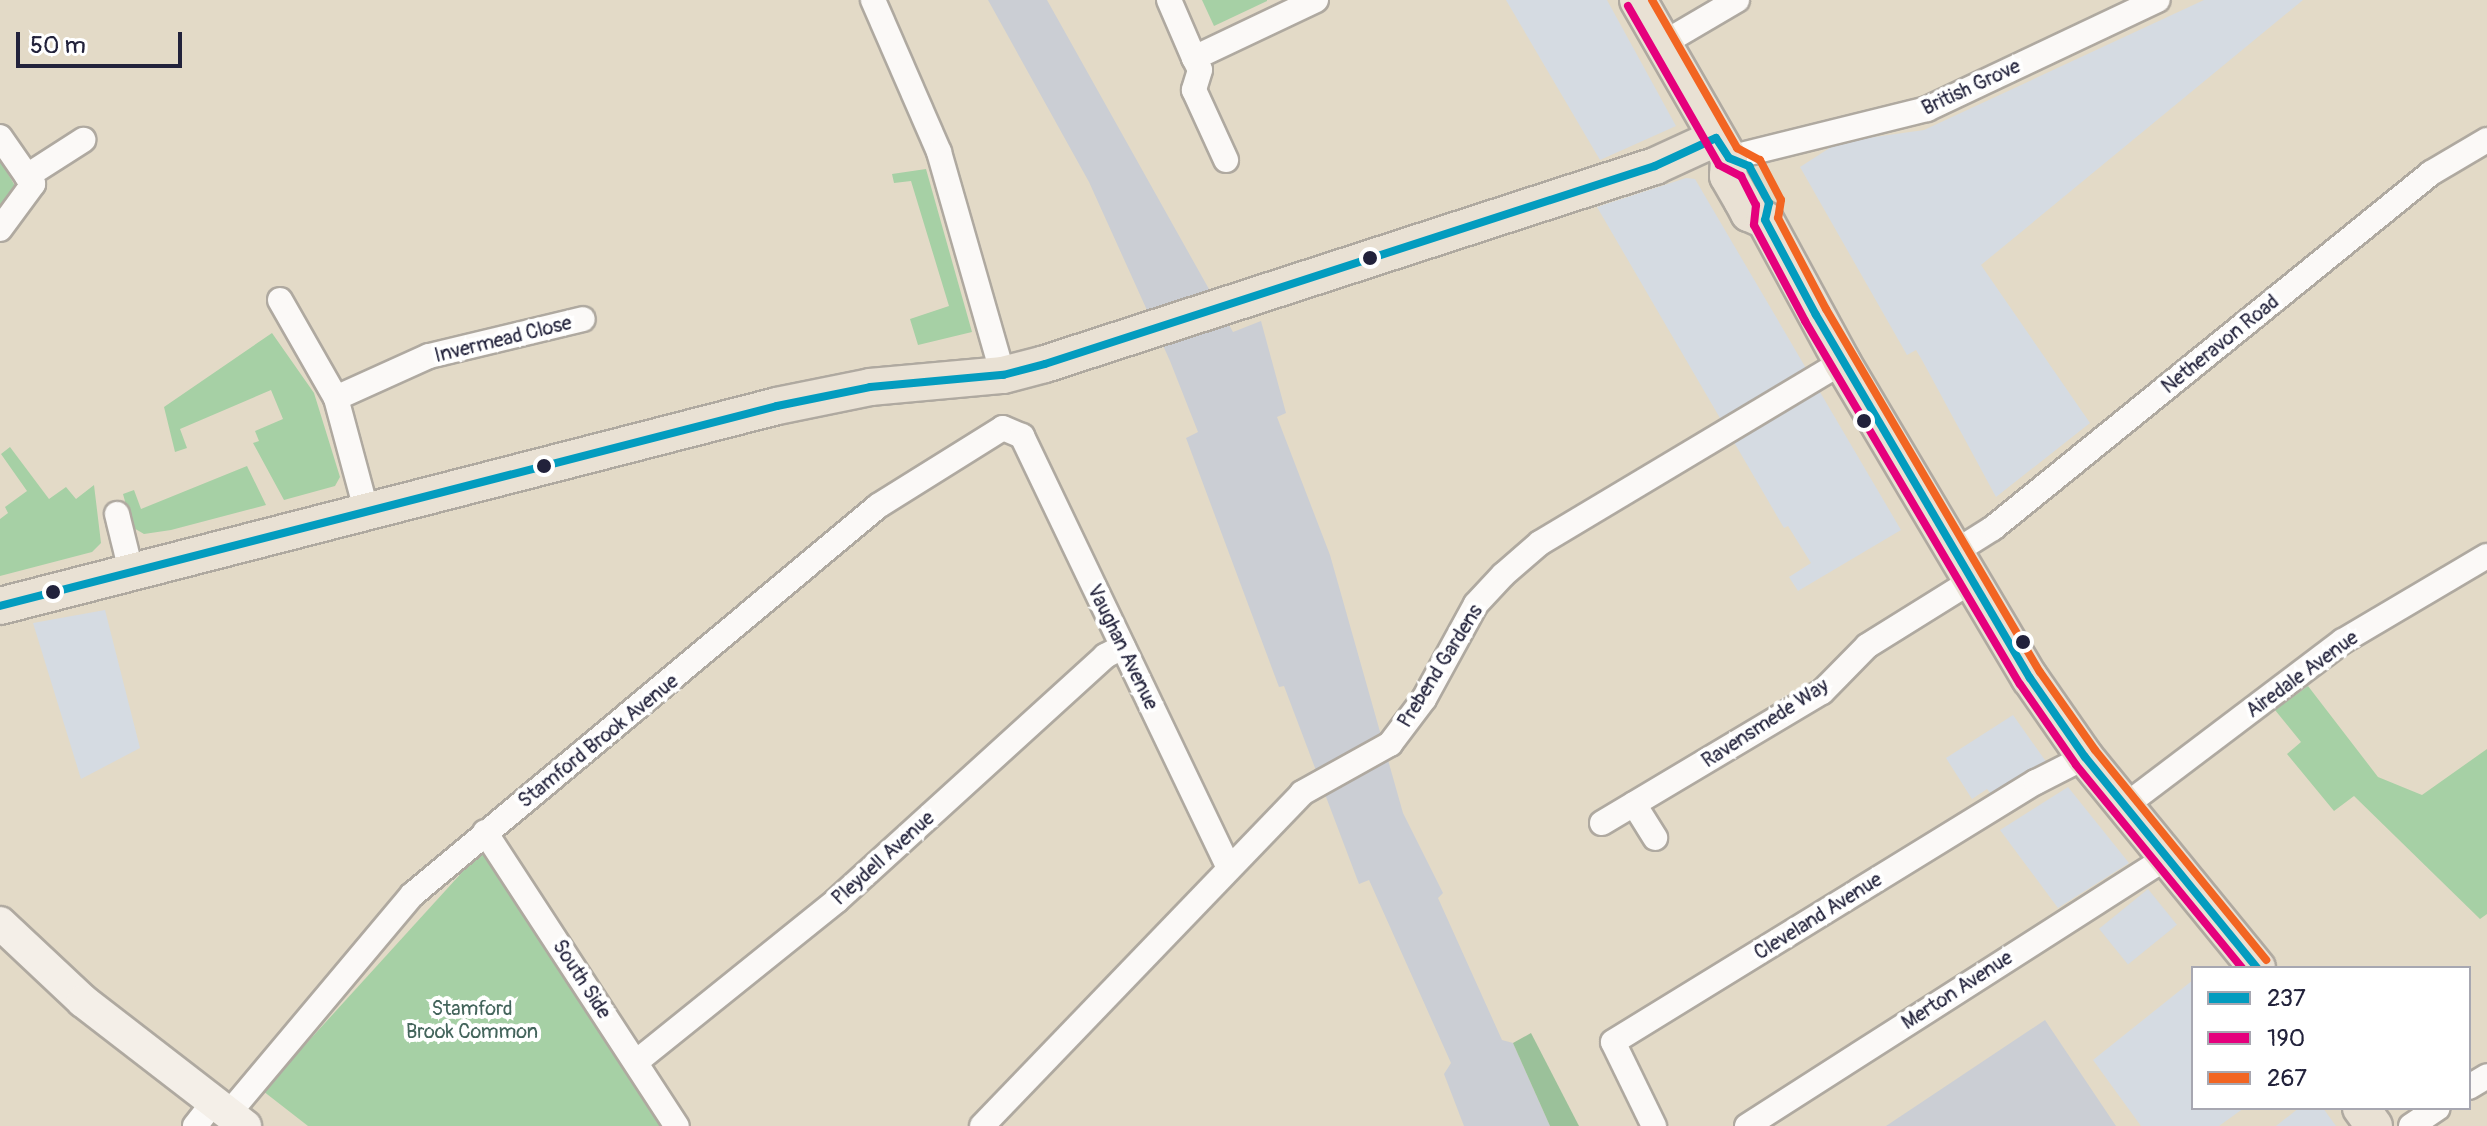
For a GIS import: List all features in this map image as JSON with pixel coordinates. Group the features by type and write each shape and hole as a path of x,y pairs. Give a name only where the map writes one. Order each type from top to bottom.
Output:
{"main road":[{"path":"1638,0 1722,148 1728,176 1749,213 1765,220 1842,362 1962,567 2085,757 2169,856 2255,966"},
{"path":"0,606 366,509 824,396 1003,375 1626,175 1722,148"},
{"path":"0,923 83,1001 221,1117"}],"street":[{"path":"873,0 939,152 1003,375"},
{"path":"1169,0 1200,70 1194,90 1226,160"},
{"path":"1662,44 1737,0"},
{"name":"British Grove","path":"1722,148 1927,109 2158,0"},
{"path":"1194,58 1305,3"},
{"path":"0,137 33,184 0,229"},
{"path":"27,176 83,140"},
{"name":"Netheravon Road","path":"1962,567 1993,528 2431,173 2487,140"},
{"path":"280,300 336,398 366,509"},
{"name":"Invermead Close","path":"336,398 429,356 583,319"},
{"name":"Prebend Gardens","path":"982,1126 1228,866 1318,781 1390,744 1424,699 1476,604 1540,543 1842,362"},
{"name":"Stamford Brook Avenue","path":"221,1117 412,895 485,832 589,752 878,506 999,430 1015,430"},
{"name":"Vaughan Avenue","path":"1015,430 1228,866"},
{"path":"117,514 131,571"},
{"name":"Airedale Avenue","path":"2126,805 2343,641 2487,556"},
{"name":"Ravensmede Way","path":"1602,823 1822,692 1867,646 1962,567"},
{"name":"Pleydell Avenue","path":"636,1062 836,901 1105,656 1123,647"},
{"name":"Cleveland Avenue","path":"1648,1116 1613,1042 2036,782 2085,757"},
{"path":"1634,804 1655,838"},
{"name":"South Side","path":"485,832 677,1126"},
{"name":"Merton Avenue","path":"1747,1126 2169,856"},
{"path":"2411,1126 2435,1110"}],"shaded area":[{"path":"988,0 1047,0 1233,332 1261,321 1286,413 1277,417 1330,555 1403,813 1443,893 1438,898 1502,1040 1513,1043 1550,1126 1464,1126 1444,1074 1451,1063 1369,880 1359,884 1284,686 1279,687 1186,438 1198,432 1170,361 1089,182"},
{"path":"1506,0 1607,0 1676,126 1600,160"},
{"path":"2204,0 2303,0 1981,265 2090,423 1996,497 1922,360 1916,350 1907,355 1800,167 1839,142 1924,130"},
{"path":"1686,178 1695,179 1901,530 1798,591 1789,577 1811,563 1788,526 1784,528 1597,207"},
{"path":"105,610 140,748 81,779 33,623"},
{"path":"2013,715 2047,763 1991,794 1987,789 1972,799 1946,758"},
{"path":"2068,787 2129,863 2058,908 2000,830"},
{"path":"2148,889 2177,925 2128,964 2099,929"},
{"path":"2191,982 2191,1110 2241,1110 2219,1126 2141,1126 2093,1060"},
{"path":"2045,1020 2116,1126 1886,1126"},
{"path":"2296,1110 2324,1110 2336,1126 2276,1126"}],"green space":[{"path":"1202,0 1267,0 1267,1 1214,26"},
{"path":"0,160 18,191 0,208"},
{"path":"926,169 972,332 918,345 910,319 949,306 911,181 894,183 892,174"},
{"path":"272,333 314,393 340,477 335,486 284,500 253,443 259,441 255,431 283,419 271,390 180,429 187,448 175,452 164,407"},
{"path":"10,447 49,499 66,487 76,499 94,485 101,543 92,552 0,576 0,519 8,513 5,507 27,491 1,454"},
{"path":"247,466 266,505 171,530 144,534 132,527 123,494 134,490 141,509"},
{"path":"2308,686 2378,777 2422,795 2487,749 2487,914 2480,919 2354,796 2334,811 2287,754 2301,742 2275,710"},
{"name":"Stamford Brook Common","path":"486,846 667,1126 308,1126 263,1091"},
{"path":"1531,1033 1579,1126 1550,1126 1513,1043"}],"transit line":[{"name":"267","path":"1652,0 1737,148 1760,160 1781,200 1778,218 1826,309 2040,672 2095,750 2266,960"},
{"name":"190","path":"1628,6 1719,165 1741,176 1756,205 1754,225 1805,321 2020,684 2076,765 2240,966"},
{"name":"237","path":"1716,138 1729,158 1749,166 1769,203 1765,220 1816,315 2030,678 2085,757 2255,966"},
{"name":"237","path":"0,606 777,406 870,387 1003,375 1045,364 1655,166 1716,138"}]}
